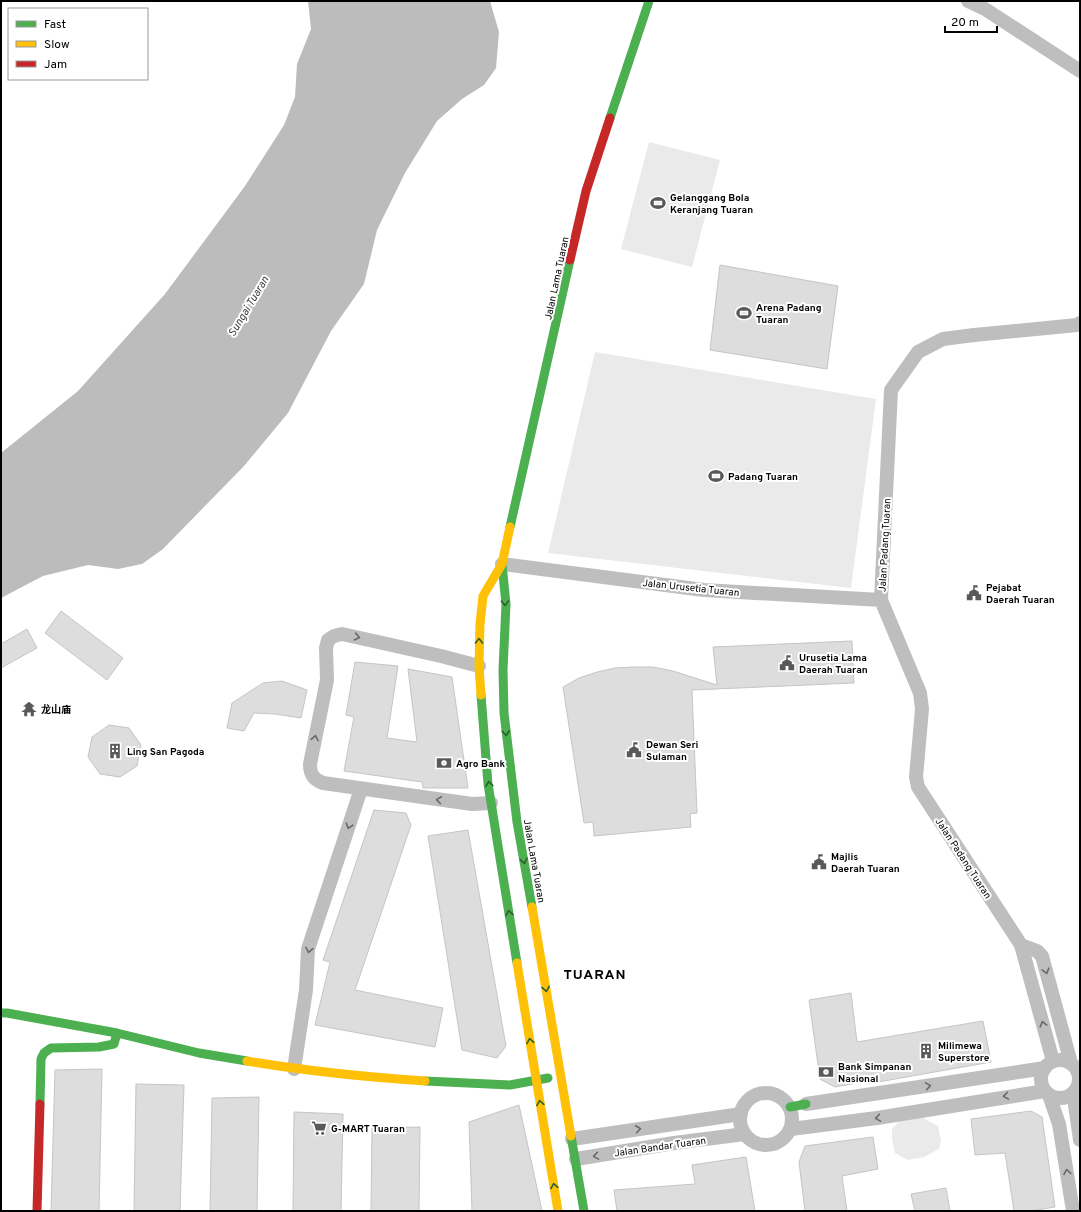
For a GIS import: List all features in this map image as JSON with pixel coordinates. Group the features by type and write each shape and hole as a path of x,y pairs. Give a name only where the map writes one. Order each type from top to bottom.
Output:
{"street":[{"name":"Jalan Lama Tuaran","path":"551,1159 536,1080 488,784 479,666 480,624 483,596 502,564 586,190 650,1"},
{"path":"968,1 985,9 1080,72"},
{"name":"Jalan Padang Tuaran","path":"1049,1064 1021,946 918,787 916,777 922,709 920,693 881,600 891,390 918,352 943,339 974,335 1079,327"},
{"name":"Jalan Lama Tuaran","path":"502,564 506,604 503,670 504,713 514,799 518,830 572,1139 572,1159 584,1211"},
{"name":"Jalan Urusetia Tuaran","path":"502,564 704,590 881,600"},
{"path":"479,666 342,634 334,636 328,640 326,648 327,680 310,770 312,776 323,783 472,804 492,803"},
{"path":"294,1069 306,990 308,949 361,789"},
{"path":"1021,946 1037,951 1042,956 1071,1063"},
{"path":"1,1013 117,1033 200,1053 294,1069 360,1077 462,1084 510,1085 561,1077"},
{"path":"37,1211 41,1059 44,1053 51,1048 99,1047 114,1044 117,1033"},
{"path":"790,1107 1065,1061 1071,1063 1078,1072 1079,1078 1076,1089 1075,1105 1080,1140"},
{"path":"1049,1064 1042,1073 1041,1079 1042,1085 1047,1093 1059,1124 1073,1211"},
{"path":"510,1085 523,1093"},
{"path":"791,1129 1047,1093 1055,1098 1067,1097 1076,1089"},
{"path":"768,1093 777,1095 790,1107 793,1122 791,1129 779,1142 771,1145 762,1145 754,1143 745,1134 740,1121 741,1114 746,1104 752,1098 760,1094 768,1093"},
{"path":"531,1104 551,1159 558,1211"},
{"name":"Jalan Bandar Tuaran","path":"572,1139 741,1114"},
{"name":"Jalan Bandar Tuaran","path":"572,1159 674,1143 745,1134"}],"shaded area":[{"path":"649,142 720,160 692,267 621,249"},
{"name":"Padang Tuaran","path":"595,352 876,399 851,588 548,553"},
{"path":"923,1118 938,1126 941,1141 939,1149 924,1157 908,1160 895,1153 892,1129 899,1121"}],"water":[{"name":"Sungai Tuaran","path":"308,1 490,1 499,32 496,68 484,85 462,99 437,121 405,173 377,230 364,284 331,331 288,413 244,466 163,549 142,564 118,569 88,565 43,576 1,598 1,453 78,391 165,294 245,186 284,125 295,97 297,64 311,29"}],"building":[{"path":"720,265 838,286 827,369 710,350"},
{"path":"61,611 123,658 107,680 45,633"},
{"path":"27,629 37,648 1,668 1,644"},
{"name":"Dewan Seri Sulaman","path":"852,641 854,683 692,690 697,813 690,814 691,827 594,836 593,822 584,823 563,687 579,678 597,672 615,668 633,667 653,667 673,671 717,685 713,647"},
{"path":"355,662 398,666 387,738 417,742 408,669 452,677 468,788 423,788 422,782 344,771 354,717 346,715"},
{"path":"282,681 307,690 301,718 275,714 254,713 244,731 227,728 232,703 263,683"},
{"name":"Ling San Pagoda","path":"109,725 129,728 141,745 137,766 120,777 100,774 88,757 92,737"},
{"path":"374,810 406,813 411,825 355,990 443,1008 435,1047 315,1025 330,962 323,960"},
{"path":"468,830 506,1046 497,1058 462,1050 428,836"},
{"path":"851,993 857,1042 983,1021 991,1062 867,1084 867,1081 835,1087 820,1079 809,1000"},
{"path":"102,1069 99,1211 51,1211 55,1070"},
{"path":"136,1084 184,1085 180,1211 134,1211"},
{"path":"259,1097 257,1211 210,1211 212,1098"},
{"path":"519,1105 542,1211 472,1211 469,1122"},
{"path":"1031,1111 1042,1117 1055,1207 1030,1211 1014,1211 1005,1153 975,1155 971,1119"},
{"path":"294,1112 343,1114 341,1211 293,1211"},
{"path":"420,1127 419,1211 371,1211 372,1128"},
{"path":"873,1137 878,1169 842,1176 847,1211 805,1211 799,1162 805,1146"},
{"path":"746,1157 755,1211 617,1211 614,1190 695,1184 692,1165"},
{"path":"946,1188 950,1211 915,1211 911,1194"}],"traffic: fast":[{"path":"610,118 649,1"},
{"path":"510,527 570,260"},
{"path":"502,564 506,604 503,670 504,713 517,822 532,907"},
{"path":"481,695 488,784 517,963"},
{"path":"1,1013 117,1033 199,1053 247,1061"},
{"path":"40,1104 41,1059 44,1053 51,1048 99,1047 114,1044 117,1033"},
{"path":"425,1081 510,1085 548,1078"},
{"path":"790,1107 806,1104"},
{"path":"571,1136 584,1211"}],"traffic: slow":[{"path":"481,695 479,666 480,624 483,596 502,564 510,527"},
{"path":"532,907 571,1136"},
{"path":"517,963 558,1211"},
{"path":"247,1061 291,1068 380,1078 425,1081"}],"traffic: jam":[{"path":"570,260 586,191 610,118"},
{"path":"37,1211 40,1104"}],"place":[{"name":"Gelanggang Bola Keranjang Tuaran","path":"658,203"},
{"name":"Arena Padang Tuaran","path":"744,313"},
{"name":"Padang Tuaran","path":"716,476"},
{"name":"Pejabat Daerah Tuaran","path":"974,593"},
{"name":"Urusetia Lama Daerah Tuaran","path":"787,663"},
{"name":"龙山庙","path":"29,709"},
{"name":"Dewan Seri Sulaman","path":"634,750"},
{"name":"Ling San Pagoda","path":"115,751"},
{"name":"Agro Bank","path":"444,763"},
{"name":"Majlis Daerah Tuaran","path":"819,862"},
{"name":"Milimewa Superstore","path":"926,1051"},
{"name":"Bank Simpanan Nasional","path":"826,1072"},
{"name":"G-MART Tuaran","path":"319,1128"}],"district":[{"name":"TUARAN","path":"595,974"}]}
